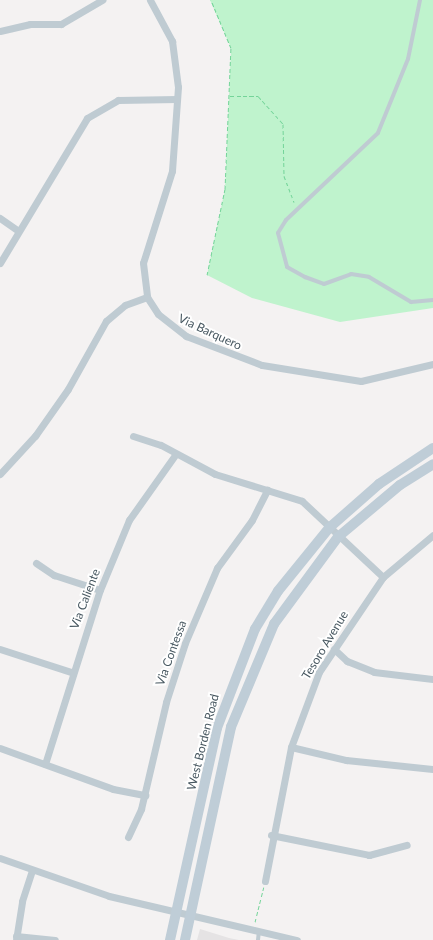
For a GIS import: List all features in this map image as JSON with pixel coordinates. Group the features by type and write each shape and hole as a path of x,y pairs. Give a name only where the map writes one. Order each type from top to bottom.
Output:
{"main road":[{"name":"West Borden Road","path":"170,940 217,728 235,674 278,591 329,528 379,484 433,448"},
{"name":"West Borden Road","path":"185,940 231,727 252,670 274,624 338,537 400,485 433,464"}],"street":[{"path":"0,31 30,24 61,24 102,0"},
{"path":"0,474 35,436 68,389 106,321 125,306 147,297 143,263 172,171 177,99 172,41 150,0"},
{"path":"0,263 17,230 88,118 118,100 177,99"},
{"path":"0,218 17,230"},
{"name":"Via Barquero","path":"147,297 168,325 180,332 262,365 361,381 433,364"},
{"path":"133,436 161,444 175,455 214,474 302,501 338,537 383,577"},
{"name":"Via Caliente","path":"45,764 72,672 100,590 129,520 175,455"},
{"name":"Via Contessa","path":"128,837 145,795 166,702 185,643 216,568 252,520 267,490"},
{"name":"Tesoro Avenue","path":"265,881 271,835 291,747 302,711 334,649 383,577 433,535"},
{"path":"36,563 54,574 100,590"},
{"path":"0,649 72,672"},
{"path":"334,649 347,661 374,672 433,678"},
{"path":"291,747 346,760 433,769"},
{"path":"0,748 113,789 145,795"},
{"path":"271,835 368,855 407,845"},
{"path":"0,858 32,871 176,913 292,939"},
{"path":"32,871 16,938 55,940"}],"lane":[{"path":"420,0 408,59 378,132 297,209 278,234 287,267 324,284 351,274 369,277 411,302 433,300"},
{"path":"256,931 258,940"}],"path":[{"path":"207,275 225,189 231,48 211,0"},
{"path":"229,96 258,96 283,124 284,176 297,209"},
{"path":"256,931 265,881"}],"shaded area":[{"path":"200,929 229,938 239,940 197,940"}],"green space":[{"path":"210,0 433,0 433,308 340,322 252,298 207,275 225,189 231,48"}]}
